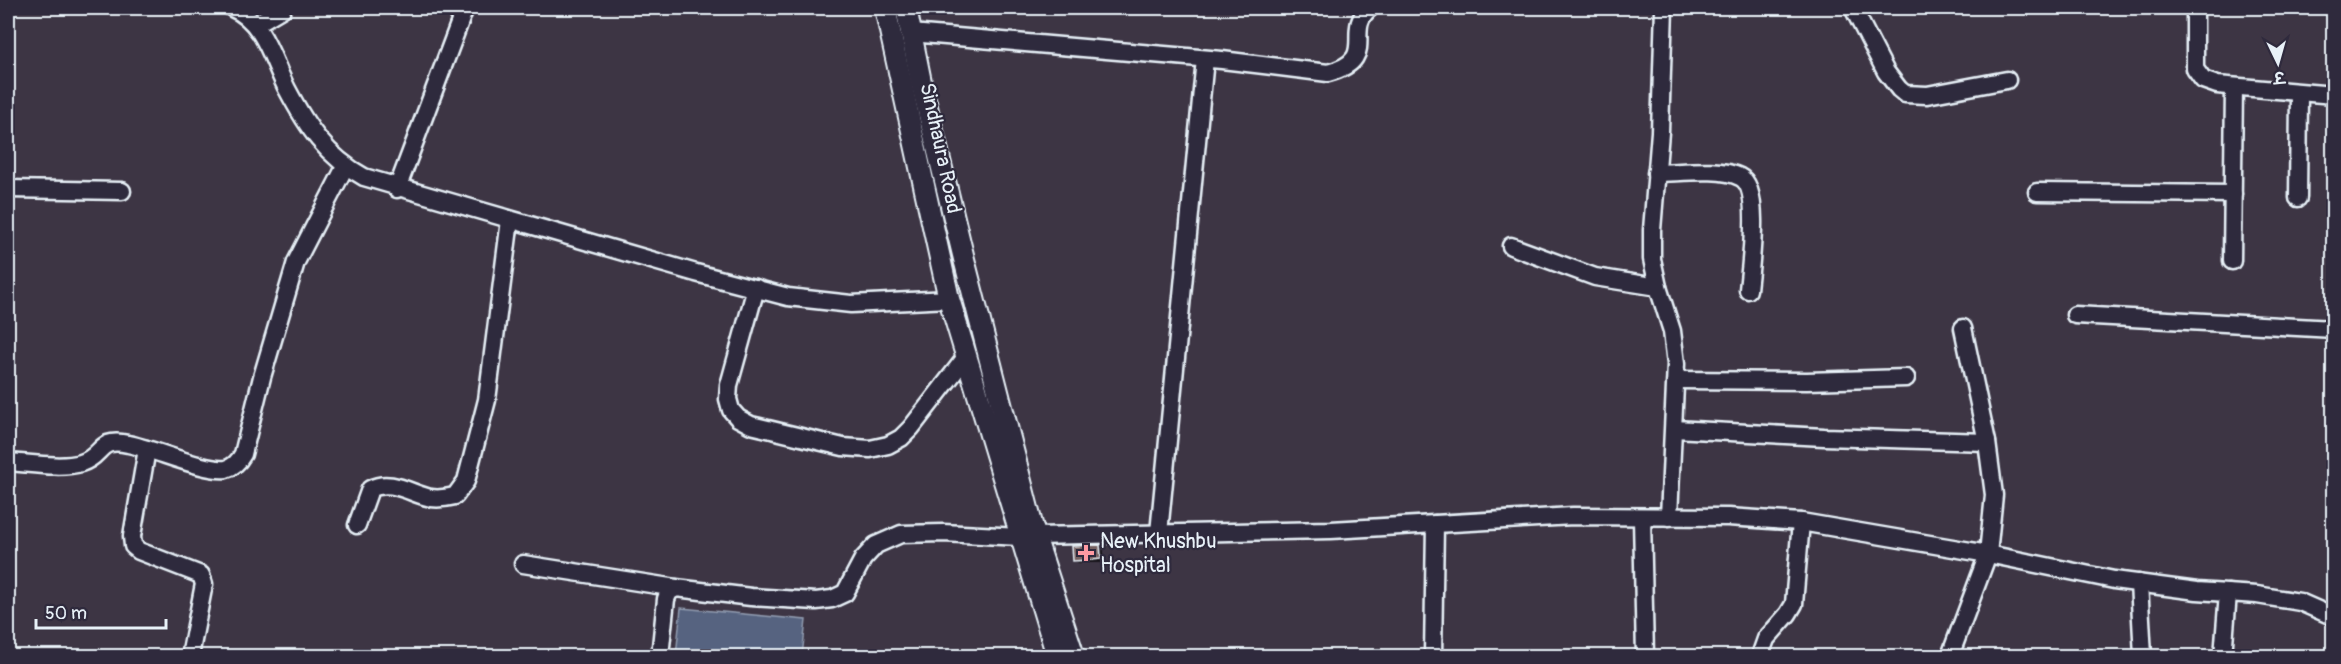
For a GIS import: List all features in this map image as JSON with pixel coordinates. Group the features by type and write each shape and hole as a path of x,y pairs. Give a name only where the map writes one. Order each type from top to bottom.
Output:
{"street":[{"path":"232,8 240,11 256,24 288,91 309,127 329,153 345,167 364,177 397,189 788,297 851,304 949,299"},
{"path":"256,24 283,8"},
{"path":"397,189 465,8"},
{"name":"Sindhaura Road","path":"885,8 949,299 966,357 1028,536"},
{"path":"906,8 1057,657"},
{"path":"911,33 1205,59 1328,73 1352,63 1359,52 1361,19 1370,8"},
{"path":"1664,8 1652,259 1672,331 1676,380 1669,517"},
{"path":"1855,8 1886,72 1905,94 1927,95 2007,80"},
{"path":"2195,8 2195,69 2203,80 2217,86 2334,95"},
{"path":"1159,533 1205,59"},
{"path":"2232,261 2234,87"},
{"path":"2298,198 2299,94"},
{"path":"8,462 80,463 93,458 102,446 112,441 210,468 227,469 238,462 243,454 262,377 296,262 345,167"},
{"path":"1656,173 1714,172 1743,178 1749,188 1753,209 1748,290"},
{"path":"8,189 122,191"},
{"path":"2037,192 2233,194"},
{"path":"357,525 370,489 377,485 388,485 430,498 444,498 455,496 466,481 488,400 510,220"},
{"path":"1511,246 1595,277 1658,287"},
{"path":"756,288 729,385 728,399 731,410 738,418 751,425 843,447 870,449 888,445 901,438 911,428 966,357"},
{"path":"2074,315 2334,329"},
{"path":"1950,657 1988,554 1994,495 1988,442 1963,328"},
{"path":"1676,380 1807,381 1906,378"},
{"path":"1674,429 1988,442"},
{"path":"147,449 132,536 133,546 139,551 201,575 204,584 190,657"},
{"path":"523,564 676,588 751,597 816,601 832,599 844,593 863,559 876,545 901,534 1028,536 1331,530 1574,516 1728,517 1801,522 2139,583 2257,595 2300,602 2334,617"},
{"path":"1642,518 1645,657"},
{"path":"1760,657 1766,639 1794,604 1801,522"},
{"path":"1434,657 1435,524"},
{"path":"1028,536 1074,657"},
{"path":"2139,583 2143,657"},
{"path":"660,657 666,599 669,592 676,588"},
{"path":"2223,657 2228,593"}],"water":[{"path":"681,608 806,620 802,656 676,656"}],"building":[{"path":"1100,545 1101,559 1073,561 1072,546"}],"place":[{"name":"New Khushbu Hospital","path":"1086,553"}]}
